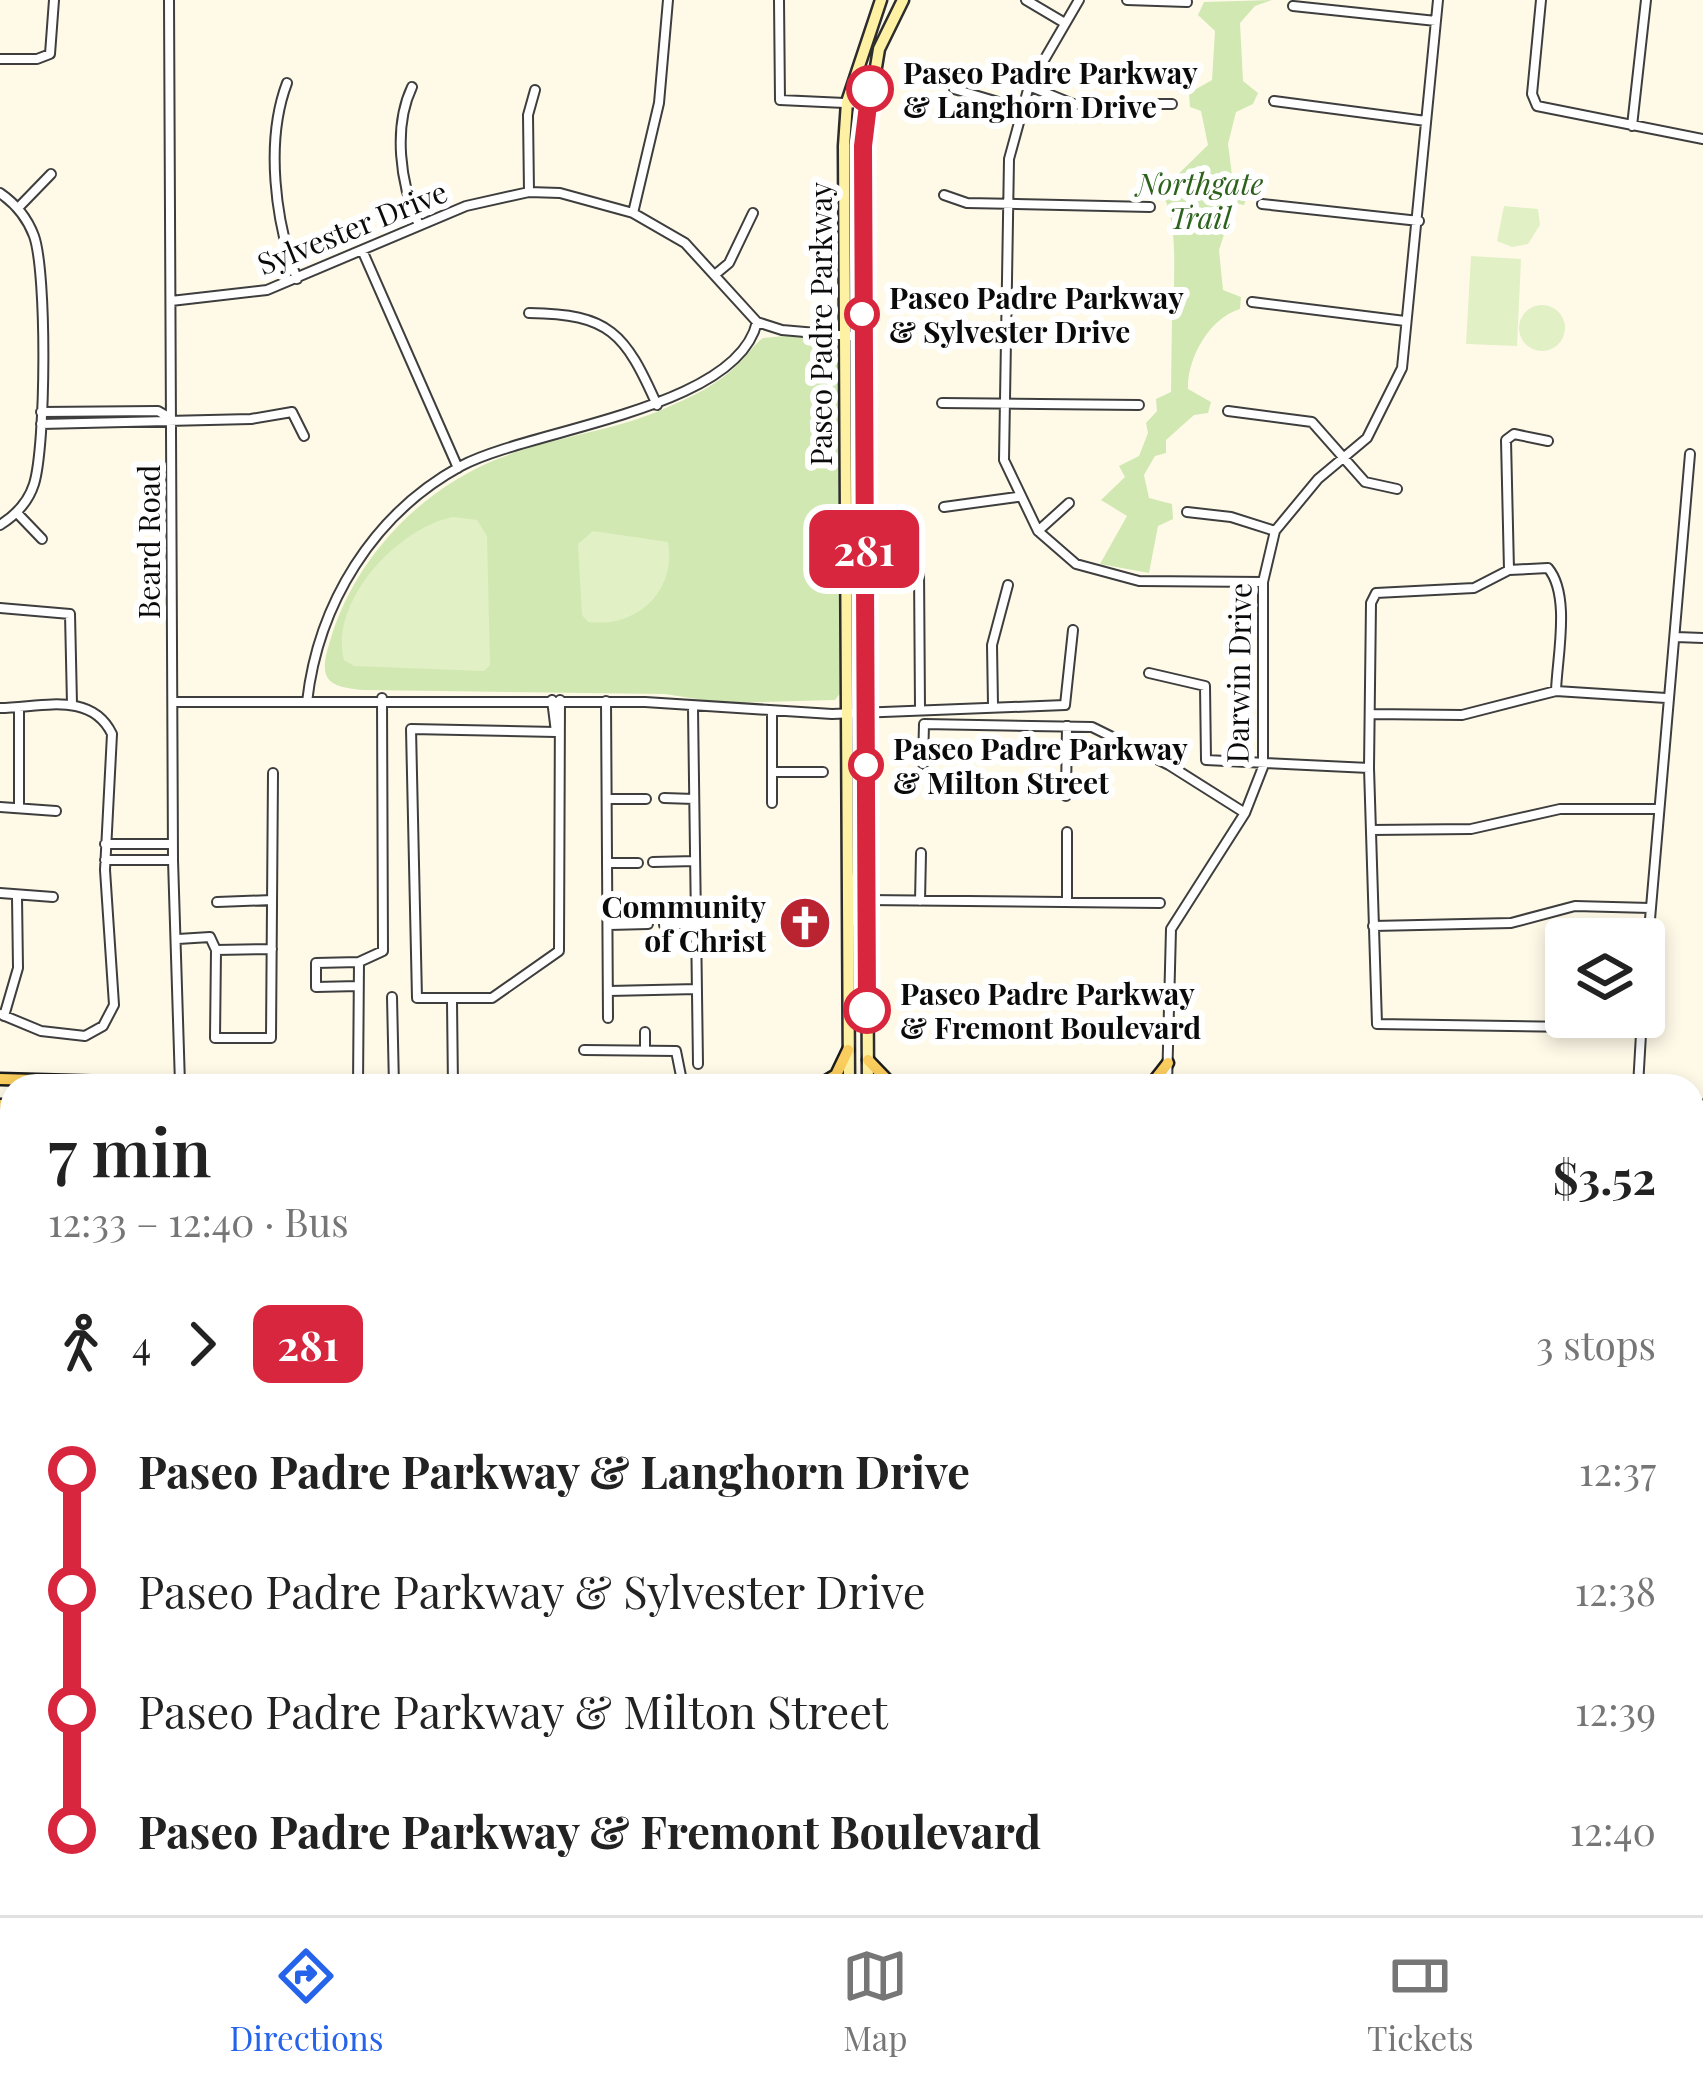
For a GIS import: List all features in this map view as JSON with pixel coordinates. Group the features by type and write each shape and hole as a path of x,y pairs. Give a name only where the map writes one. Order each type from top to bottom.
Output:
{"main road":[{"name":"Paseo Padre Parkway","path":"849,1074 842,337 848,102 881,0"},
{"name":"Paseo Padre Parkway","path":"868,1074 862,337 866,104 879,49 903,0"},
{"path":"846,858 856,920 867,927"},
{"path":"836,1074 848,1050"},
{"path":"868,1060 881,1074"},
{"path":"1159,1074 1168,1063"}],"street":[{"path":"0,59 37,59 50,54 53,0"},
{"name":"Beard Road","path":"170,0 173,860 180,1074"},
{"path":"633,213 659,104 668,0"},
{"path":"778,0 780,100 866,104"},
{"path":"1026,0 1063,22"},
{"path":"1079,0 1029,86 1009,159 1004,460 1017,497 1037,531 1076,564 1110,577 1263,582"},
{"path":"1127,0 1186,2"},
{"name":"Darwin Drive","path":"1168,1074 1171,929 1245,812 1263,767 1263,582 1275,530 1318,479 1367,438 1402,368 1438,0"},
{"path":"1541,0 1532,94 1537,106 1703,139"},
{"path":"1632,126 1646,0"},
{"path":"1293,6 1436,21"},
{"path":"287,82 278,105 279,223 297,279"},
{"path":"1029,86 1072,104 1172,104"},
{"path":"412,87 403,107 403,177 418,223"},
{"path":"954,88 1022,109"},
{"path":"529,192 528,115 536,90"},
{"path":"1274,101 1426,121"},
{"path":"18,208 51,174"},
{"name":"Sylvester Drive","path":"171,301 234,298 297,279 418,223 529,192 588,197 633,213 685,243 757,322"},
{"path":"0,193 18,208 38,255 41,412 33,489 18,514 0,526"},
{"path":"944,195 968,203 1150,207"},
{"path":"1262,204 1418,221"},
{"path":"717,273 729,263 753,213"},
{"path":"362,250 458,468"},
{"path":"1252,302 1406,321"},
{"path":"946,304 1147,304"},
{"path":"529,313 572,314 618,334 632,349 657,405"},
{"path":"307,702 316,651 334,598 352,569 390,521 458,468 499,450 657,405 735,357 757,322 862,337"},
{"path":"943,403 1139,405"},
{"path":"41,412 158,411 171,419"},
{"path":"1228,411 1312,422 1365,482 1397,490"},
{"path":"41,424 251,419 292,412 304,436"},
{"path":"1509,570 1506,440 1514,434 1548,441"},
{"path":"1649,918 1690,454"},
{"path":"944,507 1017,497"},
{"path":"1037,531 1069,503"},
{"path":"1187,512 1231,517 1275,530"},
{"path":"18,514 42,539"},
{"path":"1545,1023 1377,1024 1369,768 1371,603 1376,592 1474,588 1509,570 1548,568 1556,578 1556,692"},
{"path":"919,569 920,709"},
{"path":"993,705 992,645 1008,585"},
{"path":"0,608 70,614 72,704"},
{"path":"172,702 556,700 847,714 1065,705 1073,630"},
{"path":"1676,637 1703,638"},
{"path":"1149,673 1205,686 1206,760 1263,767 1369,768"},
{"path":"1371,715 1462,716 1556,692 1666,698"},
{"path":"358,986 316,987 316,963 359,962 383,951 382,698"},
{"path":"556,700 559,951 492,998 452,1002 417,998 411,729 556,732"},
{"path":"606,701 608,1018"},
{"path":"0,708 72,704 92,710 112,734 105,860 113,1005 103,1026 85,1036 41,1030 2,1015 19,968 17,897"},
{"path":"19,708 19,808"},
{"path":"693,709 698,1064"},
{"path":"772,713 772,803"},
{"path":"923,764 924,724 1092,727 1245,812"},
{"path":"1066,796 1067,726"},
{"path":"772,772 823,772"},
{"path":"178,939 210,937 216,950 215,1038 272,1038 272,773"},
{"path":"664,798 694,799"},
{"path":"610,799 646,800"},
{"path":"0,807 56,812"},
{"path":"1371,830 1472,829 1560,809 1657,809"},
{"path":"1066,901 1067,832"},
{"path":"105,844 173,844"},
{"path":"920,901 922,854"},
{"path":"105,860 173,860"},
{"path":"653,862 695,861"},
{"path":"609,863 638,863"},
{"path":"0,892 53,897"},
{"path":"217,902 272,900"},
{"path":"866,900 1160,903"},
{"path":"1373,926 1511,923 1575,906 1650,908"},
{"path":"664,925 696,923"},
{"path":"609,925 648,924"},
{"path":"216,950 272,949"},
{"path":"358,1074 359,962"},
{"path":"608,991 697,989"},
{"path":"392,997 394,1074"},
{"path":"452,1002 453,1074"},
{"path":"644,1032 645,1050"},
{"path":"1639,1074 1640,1038"},
{"path":"584,1049 679,1054 682,1074"}],"green space":[{"name":"Northgate Trail","path":"1272,0 1255,6 1240,23 1243,81 1258,93 1253,104 1236,112 1228,144 1233,183 1248,194 1244,205 1234,203 1219,250 1223,290 1241,297 1240,309 1210,330 1191,365 1188,389 1211,402 1208,413 1194,415 1166,440 1166,453 1155,456 1144,475 1149,498 1172,504 1173,519 1158,526 1149,573 1100,564 1127,516 1101,500 1125,477 1119,466 1139,456 1148,433 1146,423 1157,411 1156,399 1171,392 1172,314 1166,311 1167,295 1174,292 1174,239 1161,191 1208,145 1201,111 1190,107 1189,93 1212,80 1215,31 1198,15 1204,2"},
{"path":"1504,206 1538,209 1540,225 1528,244 1512,247 1497,241"},
{"path":"1471,256 1521,259 1517,346 1466,344"},
{"path":"1542,305 1558,312 1565,328 1558,344 1542,351 1526,344 1519,328 1526,312"},
{"path":"796,335 830,345 840,363 841,692 835,700 722,703 665,694 364,690 328,679 325,664 330,641 355,582 394,530 443,488 500,458 677,403 723,377 763,338"},
{"path":"453,517 477,520 487,536 490,665 484,671 354,666 344,660 347,614 372,570 411,536"},
{"path":"593,531 668,542 669,560 660,590 637,612 606,623 588,622 582,615 578,544"}],"bus line":[{"name":"281","path":"867,1010 862,337 863,146 870,89"}],"place":[{"name":"Paseo Padre Parkway & Langhorn Drive","path":"870,89"},
{"name":"Paseo Padre Parkway & Sylvester Drive","path":"862,314"},
{"name":"Paseo Padre Parkway & Milton Street","path":"866,765"},
{"name":"Community of Christ","path":"805,923"},
{"name":"Paseo Padre Parkway & Fremont Boulevard","path":"867,1010"}]}
